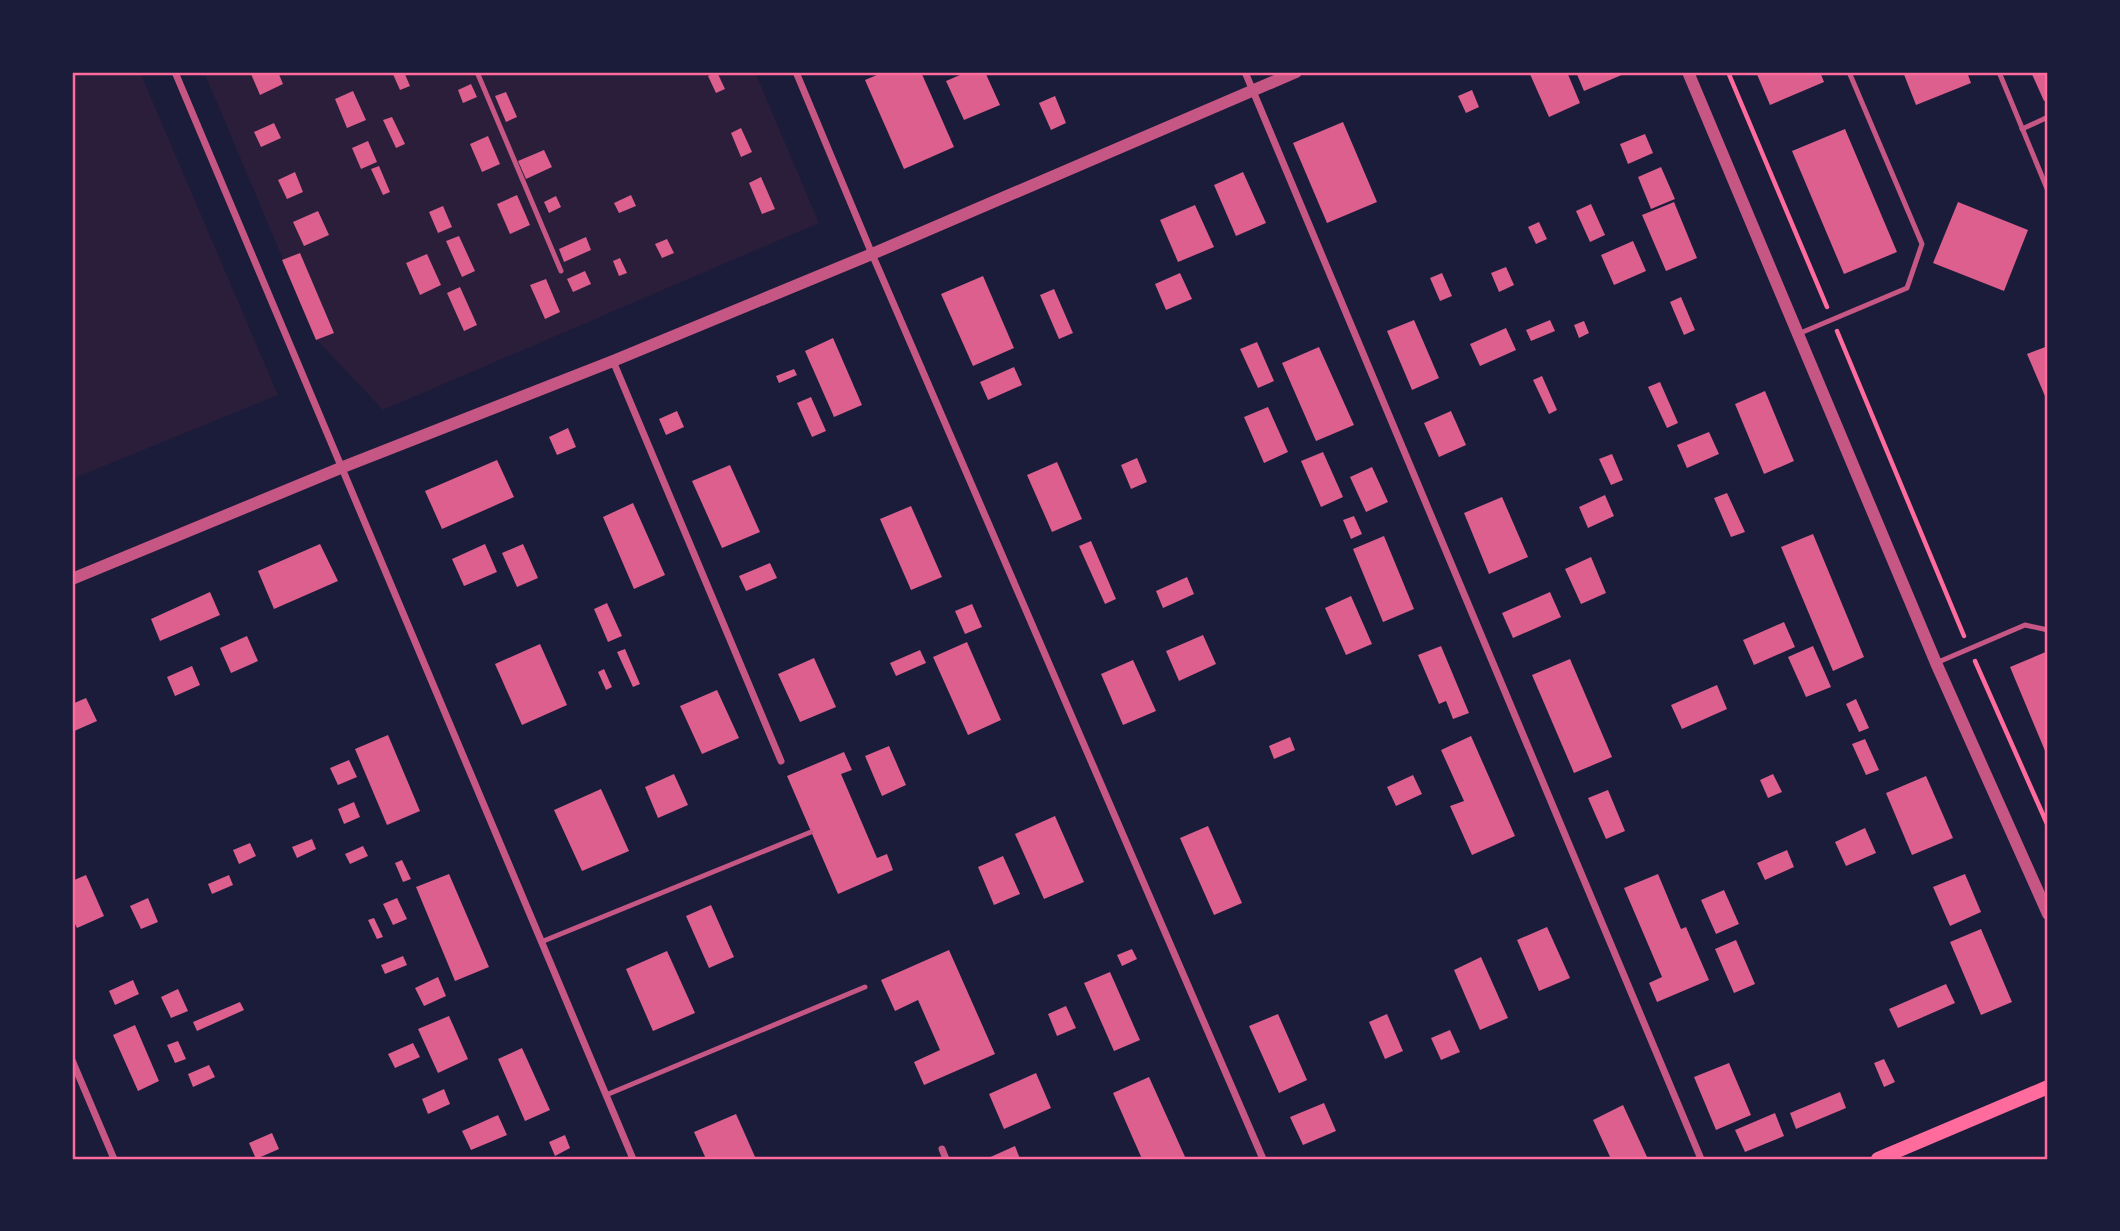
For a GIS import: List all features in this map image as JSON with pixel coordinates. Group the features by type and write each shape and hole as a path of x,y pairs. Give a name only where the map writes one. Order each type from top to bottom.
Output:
{"main road":[{"path":"1878,1159 2048,1087"}],"street":[{"path":"175,72 633,1159"},
{"path":"796,72 1263,1159"},
{"path":"1245,72 1701,1159"},
{"path":"72,579 872,254 1296,72"},
{"path":"1688,72 1936,663 2048,914"},
{"path":"613,361 781,761"},
{"path":"72,1060 114,1159"},
{"path":"942,1149 946,1159"}],"lane":[{"path":"477,72 561,271"},
{"path":"1798,334 1907,288 1922,244 1849,72"},
{"path":"1998,72 2048,191"},
{"path":"2022,129 2048,117"},
{"path":"1936,663 2025,625 2048,630"},
{"path":"541,942 811,832"},
{"path":"606,1096 865,987"}],"path":[{"path":"1728,72 1969,648 2048,826"}],"shaded area":[{"path":"72,72 140,72 278,395 72,479"},
{"path":"204,72 755,72 819,223 383,410 317,340"}],"building":[{"path":"278,72 283,84 260,95 251,74"},
{"path":"392,72 404,72 410,86 400,90"},
{"path":"717,72 725,89 716,93 708,76"},
{"path":"884,72 921,72 954,147 904,169 865,80"},
{"path":"967,72 985,72 1000,105 964,120 946,81"},
{"path":"1529,72 1567,72 1580,103 1549,117"},
{"path":"1576,72 1623,72 1624,74 1584,91"},
{"path":"1756,72 1820,72 1824,82 1770,105"},
{"path":"1903,72 1967,72 1971,83 1916,105"},
{"path":"2031,72 2048,72 2048,99 2044,101"},
{"path":"471,84 477,97 463,103 458,90"},
{"path":"1472,90 1479,107 1466,113 1458,96"},
{"path":"353,91 366,120 347,128 335,99"},
{"path":"506,92 517,117 506,122 495,96"},
{"path":"1055,96 1066,123 1051,130 1039,103"},
{"path":"392,117 405,144 396,148 383,120"},
{"path":"1343,122 1377,202 1327,223 1293,143"},
{"path":"274,123 281,138 261,147 254,132"},
{"path":"741,128 752,152 741,157 731,133"},
{"path":"1845,129 1897,252 1844,274 1792,151"},
{"path":"1645,134 1653,153 1628,164 1620,144"},
{"path":"488,136 500,164 482,172 470,144"},
{"path":"368,141 377,162 361,169 352,148"},
{"path":"544,150 552,167 526,179 518,161"},
{"path":"379,166 390,192 383,195 371,169"},
{"path":"1661,167 1675,199 1651,209 1638,177"},
{"path":"295,172 303,192 287,199 278,180"},
{"path":"1243,172 1266,223 1236,236 1214,185"},
{"path":"761,177 775,209 762,214 749,183"},
{"path":"517,195 530,225 510,234 497,204"},
{"path":"631,195 636,206 619,213 614,203"},
{"path":"556,196 561,207 549,213 544,202"},
{"path":"1674,202 1697,258 1666,271 1642,215"},
{"path":"1958,202 2028,230 2004,291 1933,263"},
{"path":"1591,204 1605,235 1590,242 1576,211"},
{"path":"1195,205 1214,247 1178,262 1160,220"},
{"path":"443,206 452,227 438,233 429,212"},
{"path":"318,211 329,235 304,246 293,222"},
{"path":"1539,222 1547,239 1536,244 1528,227"},
{"path":"459,236 475,271 462,277 446,241"},
{"path":"586,237 591,250 564,262 559,249"},
{"path":"667,239 674,253 662,258 655,244"},
{"path":"1633,241 1646,271 1614,285 1601,255"},
{"path":"300,253 334,333 316,340 282,260"},
{"path":"427,254 441,285 420,295 406,263"},
{"path":"620,258 627,273 619,276 613,261"},
{"path":"1506,267 1514,285 1499,292 1491,273"},
{"path":"585,271 591,284 573,292 567,279"},
{"path":"1180,273 1192,299 1166,310 1155,284"},
{"path":"1442,273 1452,296 1440,301 1430,278"},
{"path":"983,276 1014,348 973,366 941,294"},
{"path":"546,279 560,312 545,319 530,285"},
{"path":"460,287 477,325 464,331 447,293"},
{"path":"1054,289 1073,333 1059,339 1040,295"},
{"path":"1681,297 1695,330 1684,335 1670,302"},
{"path":"1414,320 1439,378 1412,390 1387,331"},
{"path":"1550,320 1555,331 1531,341 1526,330"},
{"path":"1584,321 1589,333 1579,338 1574,325"},
{"path":"1506,328 1516,350 1480,366 1470,344"},
{"path":"833,338 862,405 834,417 805,351"},
{"path":"1257,342 1274,381 1258,388 1240,349"},
{"path":"2048,346 2048,403 2027,354"},
{"path":"1319,347 1354,425 1316,441 1282,363"},
{"path":"1014,367 1022,385 988,400 980,382"},
{"path":"794,369 797,375 779,383 776,376"},
{"path":"1542,376 1557,410 1549,414 1533,380"},
{"path":"1660,382 1678,423 1667,428 1648,387"},
{"path":"1765,391 1794,461 1764,474 1735,404"},
{"path":"811,397 826,431 812,437 797,403"},
{"path":"1268,407 1288,452 1264,463 1244,417"},
{"path":"677,411 684,427 666,435 659,419"},
{"path":"1451,411 1466,445 1439,457 1424,423"},
{"path":"568,428 576,447 557,455 549,437"},
{"path":"1709,432 1719,454 1687,468 1677,445"},
{"path":"1323,452 1343,497 1321,507 1301,461"},
{"path":"1612,454 1623,480 1611,485 1599,459"},
{"path":"1137,458 1147,482 1131,489 1121,465"},
{"path":"497,460 514,497 442,529 425,491"},
{"path":"1057,462 1082,519 1052,532 1027,475"},
{"path":"730,465 760,532 722,548 692,481"},
{"path":"1372,467 1388,502 1366,512 1350,477"},
{"path":"1727,493 1745,532 1731,537 1714,498"},
{"path":"1605,495 1614,516 1588,528 1579,507"},
{"path":"1502,497 1528,557 1489,574 1464,513"},
{"path":"633,503 665,575 634,589 603,517"},
{"path":"911,506 942,577 911,590 880,519"},
{"path":"1354,516 1362,534 1351,539 1343,520"},
{"path":"1813,534 1864,657 1833,671 1781,547"},
{"path":"1384,536 1414,609 1383,622 1353,549"},
{"path":"1091,541 1116,599 1105,604 1079,546"},
{"path":"320,544 338,581 274,609 258,571"},
{"path":"485,544 497,572 464,586 452,559"},
{"path":"523,544 538,578 517,587 502,553"},
{"path":"1591,557 1606,593 1581,604 1565,569"},
{"path":"770,563 777,578 746,591 739,576"},
{"path":"1187,577 1194,594 1163,608 1156,591"},
{"path":"210,592 220,615 160,641 151,619"},
{"path":"1550,592 1561,617 1513,638 1502,613"},
{"path":"1351,596 1372,644 1346,655 1325,608"},
{"path":"607,603 622,636 608,642 594,609"},
{"path":"972,604 982,627 965,634 955,611"},
{"path":"1784,622 1795,647 1754,665 1743,640"},
{"path":"1203,635 1216,664 1179,681 1166,651"},
{"path":"247,636 258,661 231,673 220,648"},
{"path":"967,642 1001,720 968,735 933,657"},
{"path":"540,644 567,705 522,725 495,664"},
{"path":"1441,646 1469,713 1453,719 1446,701 1439,704 1418,655"},
{"path":"1813,646 1831,687 1806,697 1788,657"},
{"path":"625,649 640,684 633,687 617,652"},
{"path":"920,650 926,663 896,676 890,663"},
{"path":"2048,651 2048,758 2010,667"},
{"path":"814,658 836,707 800,722 778,674"},
{"path":"1570,659 1612,757 1574,773 1532,675"},
{"path":"1133,660 1156,711 1123,725 1101,674"},
{"path":"192,666 200,685 175,696 167,677"},
{"path":"604,669 612,687 606,690 598,672"},
{"path":"1717,685 1727,709 1682,729 1671,705"},
{"path":"717,690 739,738 702,754 680,706"},
{"path":"86,698 97,721 72,732 72,704"},
{"path":"1856,699 1869,728 1859,732 1846,704"},
{"path":"388,735 420,811 387,825 355,749"},
{"path":"1471,736 1515,836 1472,855 1450,806 1464,801 1441,750"},
{"path":"1290,737 1295,750 1274,759 1269,746"},
{"path":"1865,739 1879,770 1866,775 1852,744"},
{"path":"889,746 906,785 882,796 865,756"},
{"path":"844,752 852,770 841,774 877,858 887,854 893,870 838,894 787,776"},
{"path":"349,760 357,777 338,785 330,768"},
{"path":"674,774 688,805 658,818 645,787"},
{"path":"1773,774 1782,792 1768,798 1760,780"},
{"path":"1413,775 1422,794 1396,806 1387,787"},
{"path":"1926,776 1953,838 1912,855 1886,793"},
{"path":"601,789 629,851 582,871 554,810"},
{"path":"1608,790 1625,831 1606,839 1588,798"},
{"path":"354,802 360,817 344,824 338,809"},
{"path":"1055,816 1084,882 1044,899 1015,834"},
{"path":"1208,826 1242,903 1214,915 1180,838"},
{"path":"1865,828 1876,853 1846,866 1835,842"},
{"path":"312,839 316,849 297,858 292,847"},
{"path":"250,843 256,856 239,864 233,850"},
{"path":"363,846 368,856 350,864 345,854"},
{"path":"1787,850 1794,867 1765,880 1757,863"},
{"path":"1003,856 1020,894 994,905 978,867"},
{"path":"402,860 411,879 403,882 395,863"},
{"path":"449,874 489,967 455,981 416,887"},
{"path":"1658,874 1681,929 1686,927 1709,980 1657,1002 1649,983 1662,977 1624,888"},
{"path":"1965,874 1981,912 1950,926 1933,887"},
{"path":"86,875 104,916 77,928 72,917 72,881"},
{"path":"229,875 233,885 212,894 208,884"},
{"path":"1724,890 1739,924 1716,934 1701,900"},
{"path":"148,898 158,922 141,929 130,906"},
{"path":"397,898 407,919 393,925 383,904"},
{"path":"711,905 734,957 709,968 686,916"},
{"path":"374,918 383,937 377,939 368,920"},
{"path":"1547,927 1570,978 1539,991 1517,940"},
{"path":"1981,929 2012,1002 1981,1015 1950,942"},
{"path":"1736,940 1755,984 1734,993 1715,949"},
{"path":"1132,949 1137,959 1122,966 1117,955"},
{"path":"949,950 995,1054 924,1085 914,1062 940,1050 918,1000 895,1011 881,980"},
{"path":"667,951 695,1013 653,1031 626,969"},
{"path":"403,956 407,965 385,974 381,965"},
{"path":"1481,957 1508,1018 1480,1030 1454,970"},
{"path":"1110,972 1140,1040 1114,1051 1084,983"},
{"path":"438,977 446,996 424,1006 415,988"},
{"path":"133,980 139,994 115,1005 109,991"},
{"path":"1946,984 1955,1003 1898,1028 1889,1009"},
{"path":"178,989 188,1011 171,1018 161,997"},
{"path":"240,1002 244,1010 197,1031 193,1022"},
{"path":"1066,1006 1076,1028 1057,1036 1048,1014"},
{"path":"1278,1014 1307,1080 1279,1093 1249,1026"},
{"path":"1387,1014 1403,1051 1385,1059 1369,1022"},
{"path":"449,1016 468,1059 438,1073 418,1029"},
{"path":"135,1025 159,1081 138,1091 113,1035"},
{"path":"1450,1030 1460,1052 1441,1060 1431,1038"},
{"path":"178,1041 186,1059 175,1063 167,1045"},
{"path":"413,1043 420,1057 395,1068 388,1054"},
{"path":"522,1048 550,1110 525,1121 498,1059"},
{"path":"1884,1059 1895,1082 1884,1087 1874,1063"},
{"path":"1729,1063 1751,1115 1716,1130 1694,1077"},
{"path":"209,1065 215,1077 193,1087 188,1074"},
{"path":"1036,1073 1051,1108 1004,1129 989,1094"},
{"path":"1149,1077 1186,1159 1142,1159 1113,1093"},
{"path":"444,1089 450,1104 428,1114 422,1099"},
{"path":"1840,1092 1846,1108 1796,1129 1790,1113"},
{"path":"1324,1103 1336,1131 1303,1145 1290,1117"},
{"path":"1623,1105 1648,1159 1611,1159 1593,1120"},
{"path":"1775,1113 1784,1136 1745,1152 1735,1130"},
{"path":"736,1114 756,1159 706,1159 694,1132"},
{"path":"498,1115 507,1135 471,1150 462,1131"},
{"path":"272,1133 279,1149 256,1159 249,1143"},
{"path":"565,1135 570,1148 555,1156 549,1142"},
{"path":"1015,1146 1020,1159 986,1159"}]}
